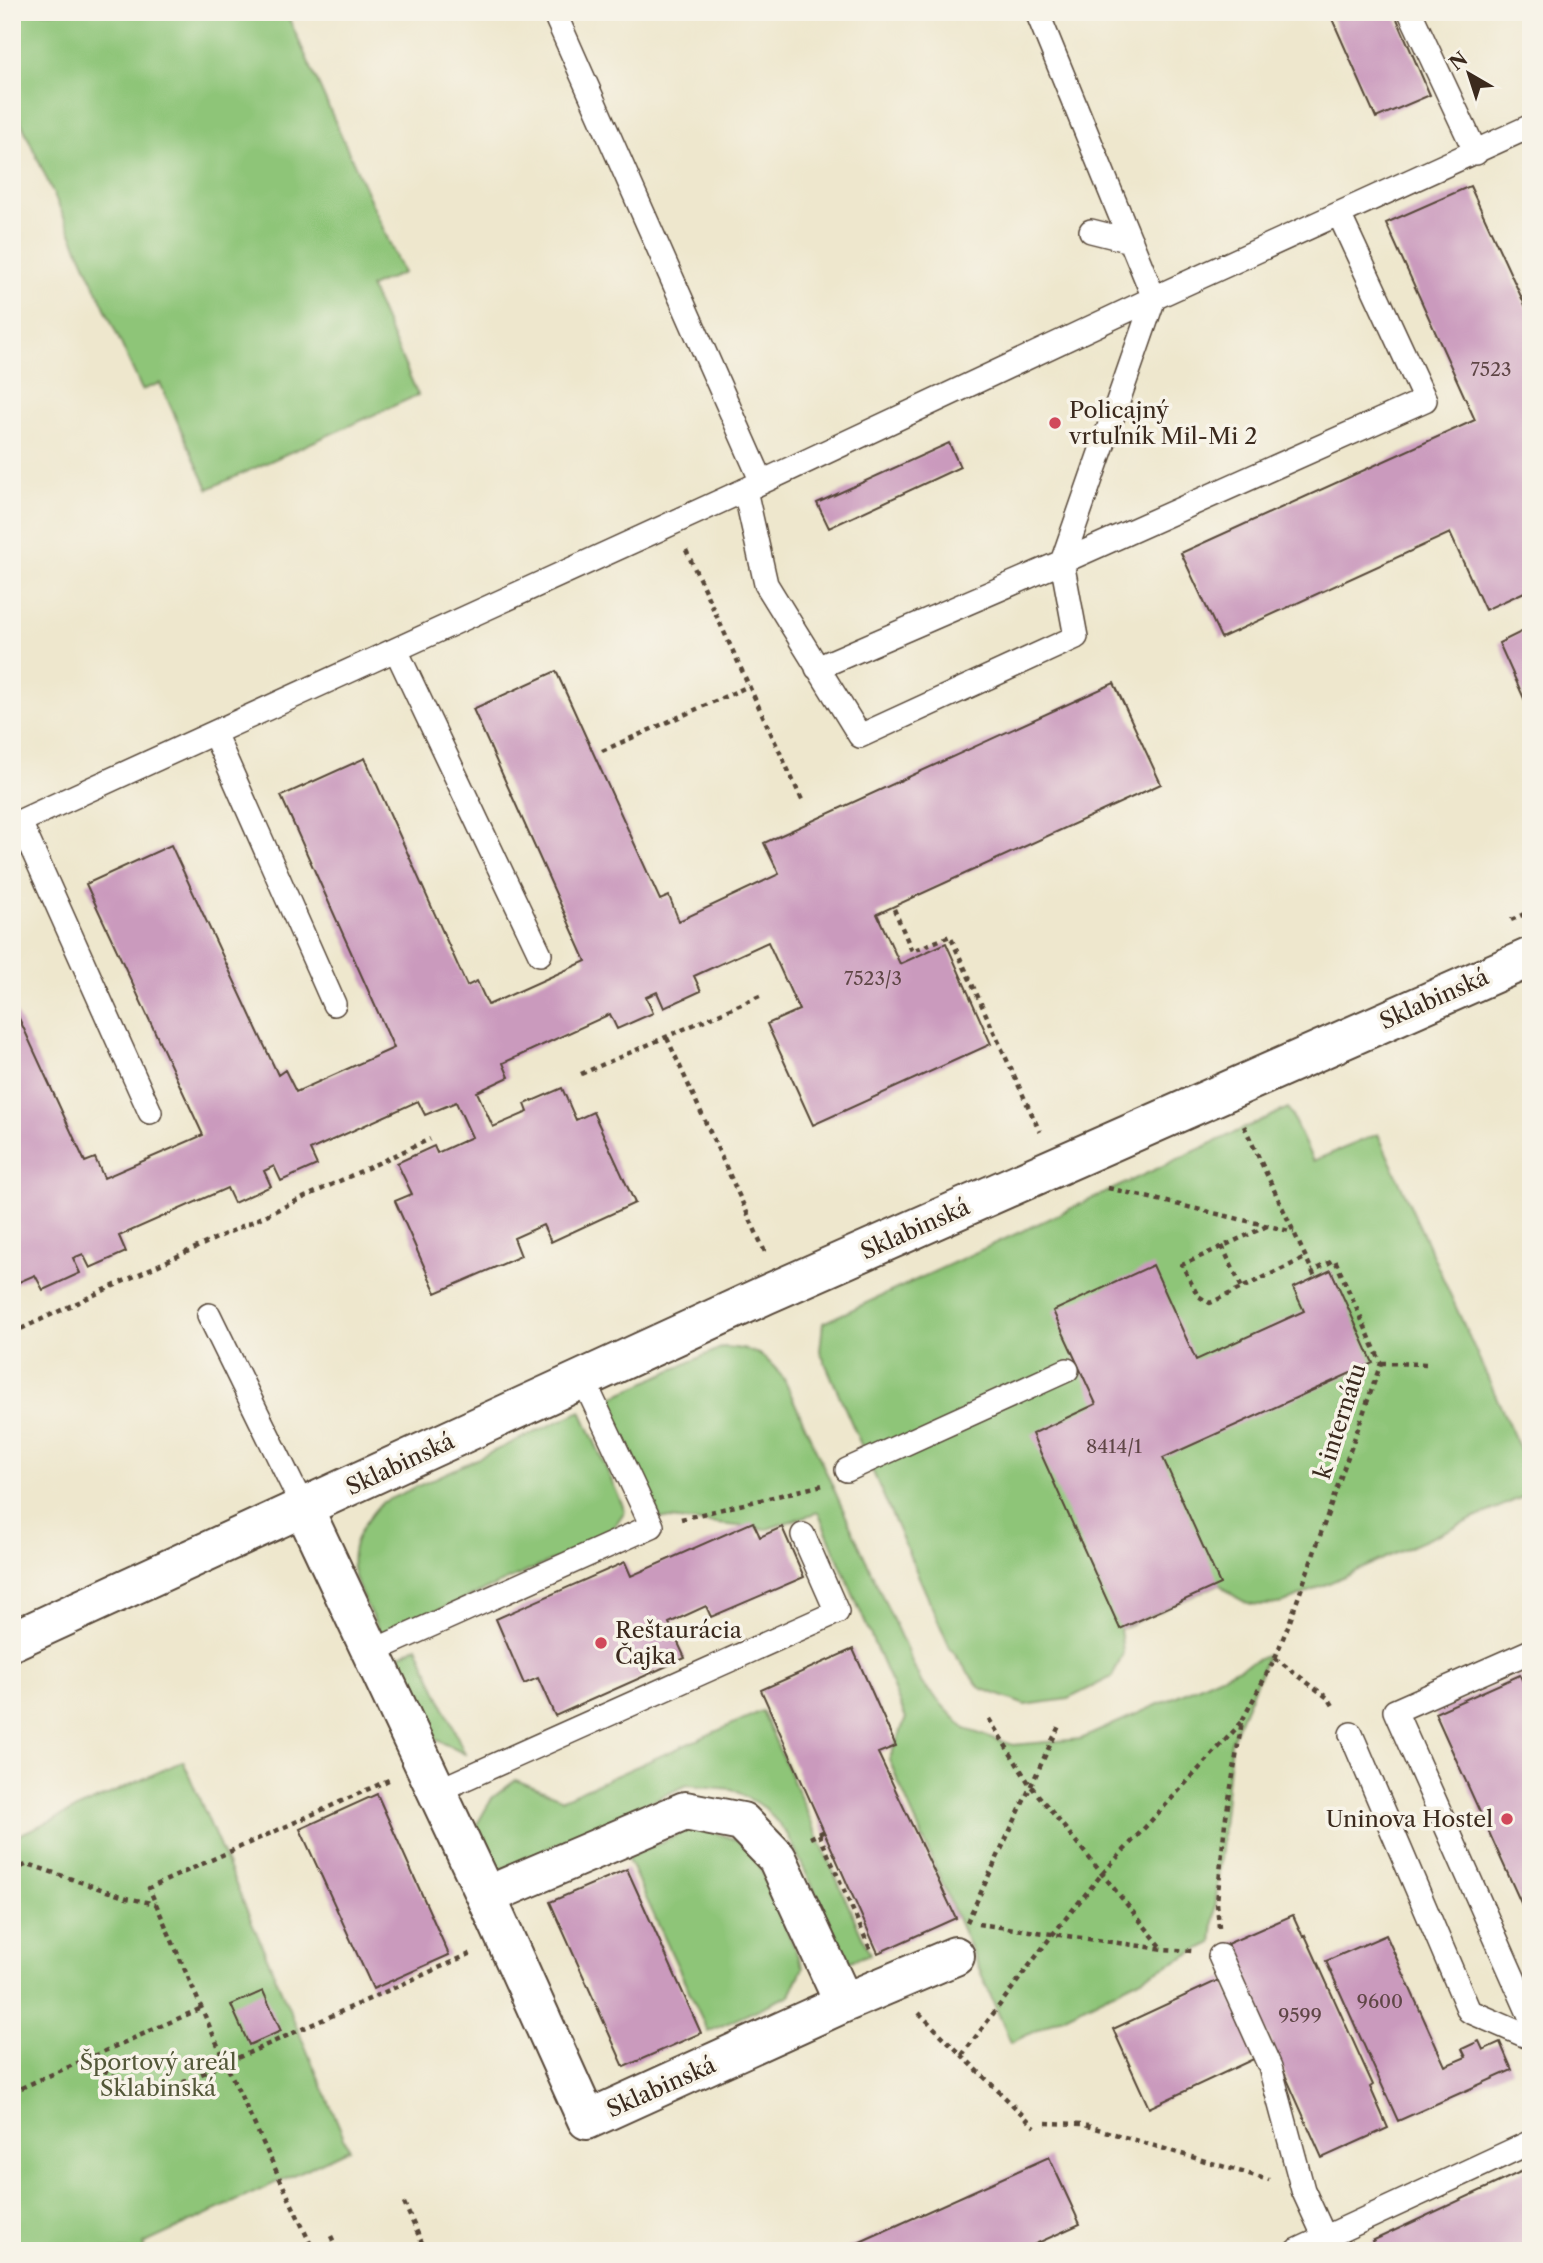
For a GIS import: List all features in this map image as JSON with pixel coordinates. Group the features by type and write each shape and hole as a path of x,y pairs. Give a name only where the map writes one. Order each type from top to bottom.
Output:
{"street":[{"name":"Sklabinská","path":"12,1641 790,1284 1531,957"},
{"name":"Sklabinská","path":"304,1509 486,1896 587,2120 844,2003 959,1936"},
{"path":"486,1896 685,1811 742,1822 777,1858 844,2003"}],"lane":[{"path":"554,12 754,486 766,584 860,736 1076,637 1062,562 1154,298 1036,12"},
{"path":"1410,12 1476,153"},
{"path":"150,1112 16,823 754,486 1154,298 1531,126"},
{"path":"817,668 1425,400 1339,214"},
{"path":"1091,231 1131,241"},
{"path":"396,650 540,954"},
{"path":"214,733 334,1004"},
{"path":"209,1315 304,1509"},
{"path":"847,1470 1068,1370"},
{"path":"372,1652 652,1526 583,1380"},
{"path":"437,1791 837,1612 803,1535"},
{"path":"1531,1651 1395,1711 1531,2018"},
{"path":"1351,1734 1469,2011 1531,2038"},
{"path":"1220,1956 1270,2067 1303,2190 1328,2244"},
{"path":"1296,2251 1328,2244 1531,2142"}],"path":[{"path":"1522,12 1531,30"},
{"path":"674,522 802,800"},
{"path":"602,751 749,686"},
{"path":"894,909 912,951 950,936 1040,1133"},
{"path":"581,1074 762,995"},
{"path":"667,1038 766,1256"},
{"path":"1242,1122 1315,1278"},
{"path":"12,1334 430,1139"},
{"path":"1100,1186 1294,1232"},
{"path":"1267,1226 1182,1265 1198,1296 1210,1303 1305,1258"},
{"path":"1222,1246 1241,1288"},
{"name":"k internátu","path":"1242,1721 1275,1658 1290,1621 1381,1363 1335,1260 1312,1271"},
{"path":"1381,1363 1427,1364"},
{"path":"652,1526 824,1485"},
{"path":"1275,1658 1329,1699 1351,1734"},
{"path":"989,1719 1030,1785 1163,1950"},
{"path":"962,2055 1052,1934 1102,1874 1242,1721"},
{"path":"1059,1726 959,1936 1052,1934 1220,1956 1217,1902 1225,1823 1242,1721"},
{"path":"311,2245 226,2064 149,1888 398,1776"},
{"path":"12,1871 28,1864 127,1898 157,1905"},
{"path":"86,2060 150,2097 479,1949"},
{"path":"12,2092 202,2008"},
{"path":"1046,2123 1081,2124 1303,2190"},
{"path":"404,2203 423,2245 431,2251"},
{"path":"331,2236 338,2251"}],"green space":[{"path":"12,12 286,12 403,273 370,287 418,395 208,489 160,383 142,390 12,102"},
{"path":"1288,1108 1313,1161 1378,1134 1531,1474 1531,1493 1284,1603 1256,1605 1242,1601 1219,1584 1120,1629 1123,1653 1112,1677 1068,1699 1025,1705 980,1688 950,1648 820,1351 823,1323"},
{"path":"723,1347 744,1349 758,1354 771,1363 784,1379 922,1684 965,1729 1013,1745 1081,1739 1268,1655 1231,1742 1212,1943 1011,2043 889,1760 906,1718 818,1512 767,1529 660,1518 608,1399"},
{"path":"581,1411 625,1511 607,1537 381,1635 356,1582 353,1553 357,1538 381,1503"},
{"path":"417,1646 465,1754 429,1736 393,1659"},
{"path":"762,1711 870,1954 848,1962 788,1835 765,1808 732,1789 687,1785 503,1869 481,1852 476,1826 492,1798 516,1780 563,1799"},
{"name":"Športový areál Sklabinská","path":"183,1761 349,2149 143,2244 145,2251 12,2251 12,1838"},
{"path":"696,1827 737,1840 757,1859 803,1968 790,1995 708,2032 627,1857"}],"building":[{"path":"1329,12 1394,12 1430,95 1376,118"},
{"path":"1470,186 1531,318 1531,589 1485,610 1450,533 1221,638 1181,553 1475,420 1386,223"},
{"path":"949,443 960,467 829,528 817,503"},
{"path":"1531,627 1531,714 1499,643"},
{"path":"556,671 660,900 669,896 679,921 779,874 764,843 1114,683 1161,784 877,914 900,964 946,943 991,1044 813,1125 767,1024 799,1010 768,942 694,976 701,991 664,1008 657,992 646,997 653,1013 617,1029 610,1014 503,1063 509,1077 477,1092 493,1127 528,1112 525,1104 562,1088 576,1120 593,1112 635,1203 551,1242 543,1225 514,1238 521,1256 436,1293 395,1201 412,1194 397,1163 434,1146 437,1153 472,1137 456,1102 425,1115 418,1101 310,1150 317,1165 281,1181 274,1166 264,1171 271,1186 234,1203 227,1188 119,1236 126,1252 90,1268 83,1254 73,1258 80,1273 43,1290 35,1275 12,1285 12,1003 85,1162 95,1158 104,1178 203,1135 86,884 171,845 278,1075 285,1070 296,1092 394,1048 281,796 365,758 467,986 477,981 488,1005 586,961 473,709"},
{"path":"1153,1265 1196,1360 1304,1311 1293,1288 1331,1270 1373,1363 1163,1458 1220,1584 1120,1629 1032,1434 1096,1404 1053,1311"},
{"path":"753,1522 760,1537 782,1527 804,1577 711,1617 706,1606 669,1623 685,1658 555,1716 538,1678 524,1684 496,1619 625,1562 631,1576"},
{"path":"853,1649 896,1746 878,1753 956,1918 878,1953 761,1690"},
{"name":"Uninova Hostel","path":"1520,1675 1531,1700 1531,1925 1435,1713"},
{"path":"377,1794 449,1955 373,1989 300,1829"},
{"path":"627,1869 701,2033 624,2067 550,1902"},
{"path":"1293,1915 1303,1937 1305,1935 1373,2085 1370,2087 1388,2128 1322,2158 1227,1944"},
{"path":"1386,1935 1445,2066 1466,2057 1462,2049 1479,2041 1483,2050 1500,2042 1512,2070 1398,2121 1326,1961"},
{"path":"1223,1978 1260,2056 1149,2108 1113,2029"},
{"path":"263,1991 281,2031 249,2045 231,2005"},
{"path":"1049,2157 1080,2224 1020,2251 840,2251"},
{"path":"1531,2167 1531,2245 1518,2251 1377,2251 1372,2241"}],"place":[{"name":"Policajný vrtuľník Mil-Mi 2","path":"1055,423"},
{"name":"Reštaurácia Čajka","path":"601,1643"},
{"name":"Uninova Hostel","path":"1507,1819"}]}
